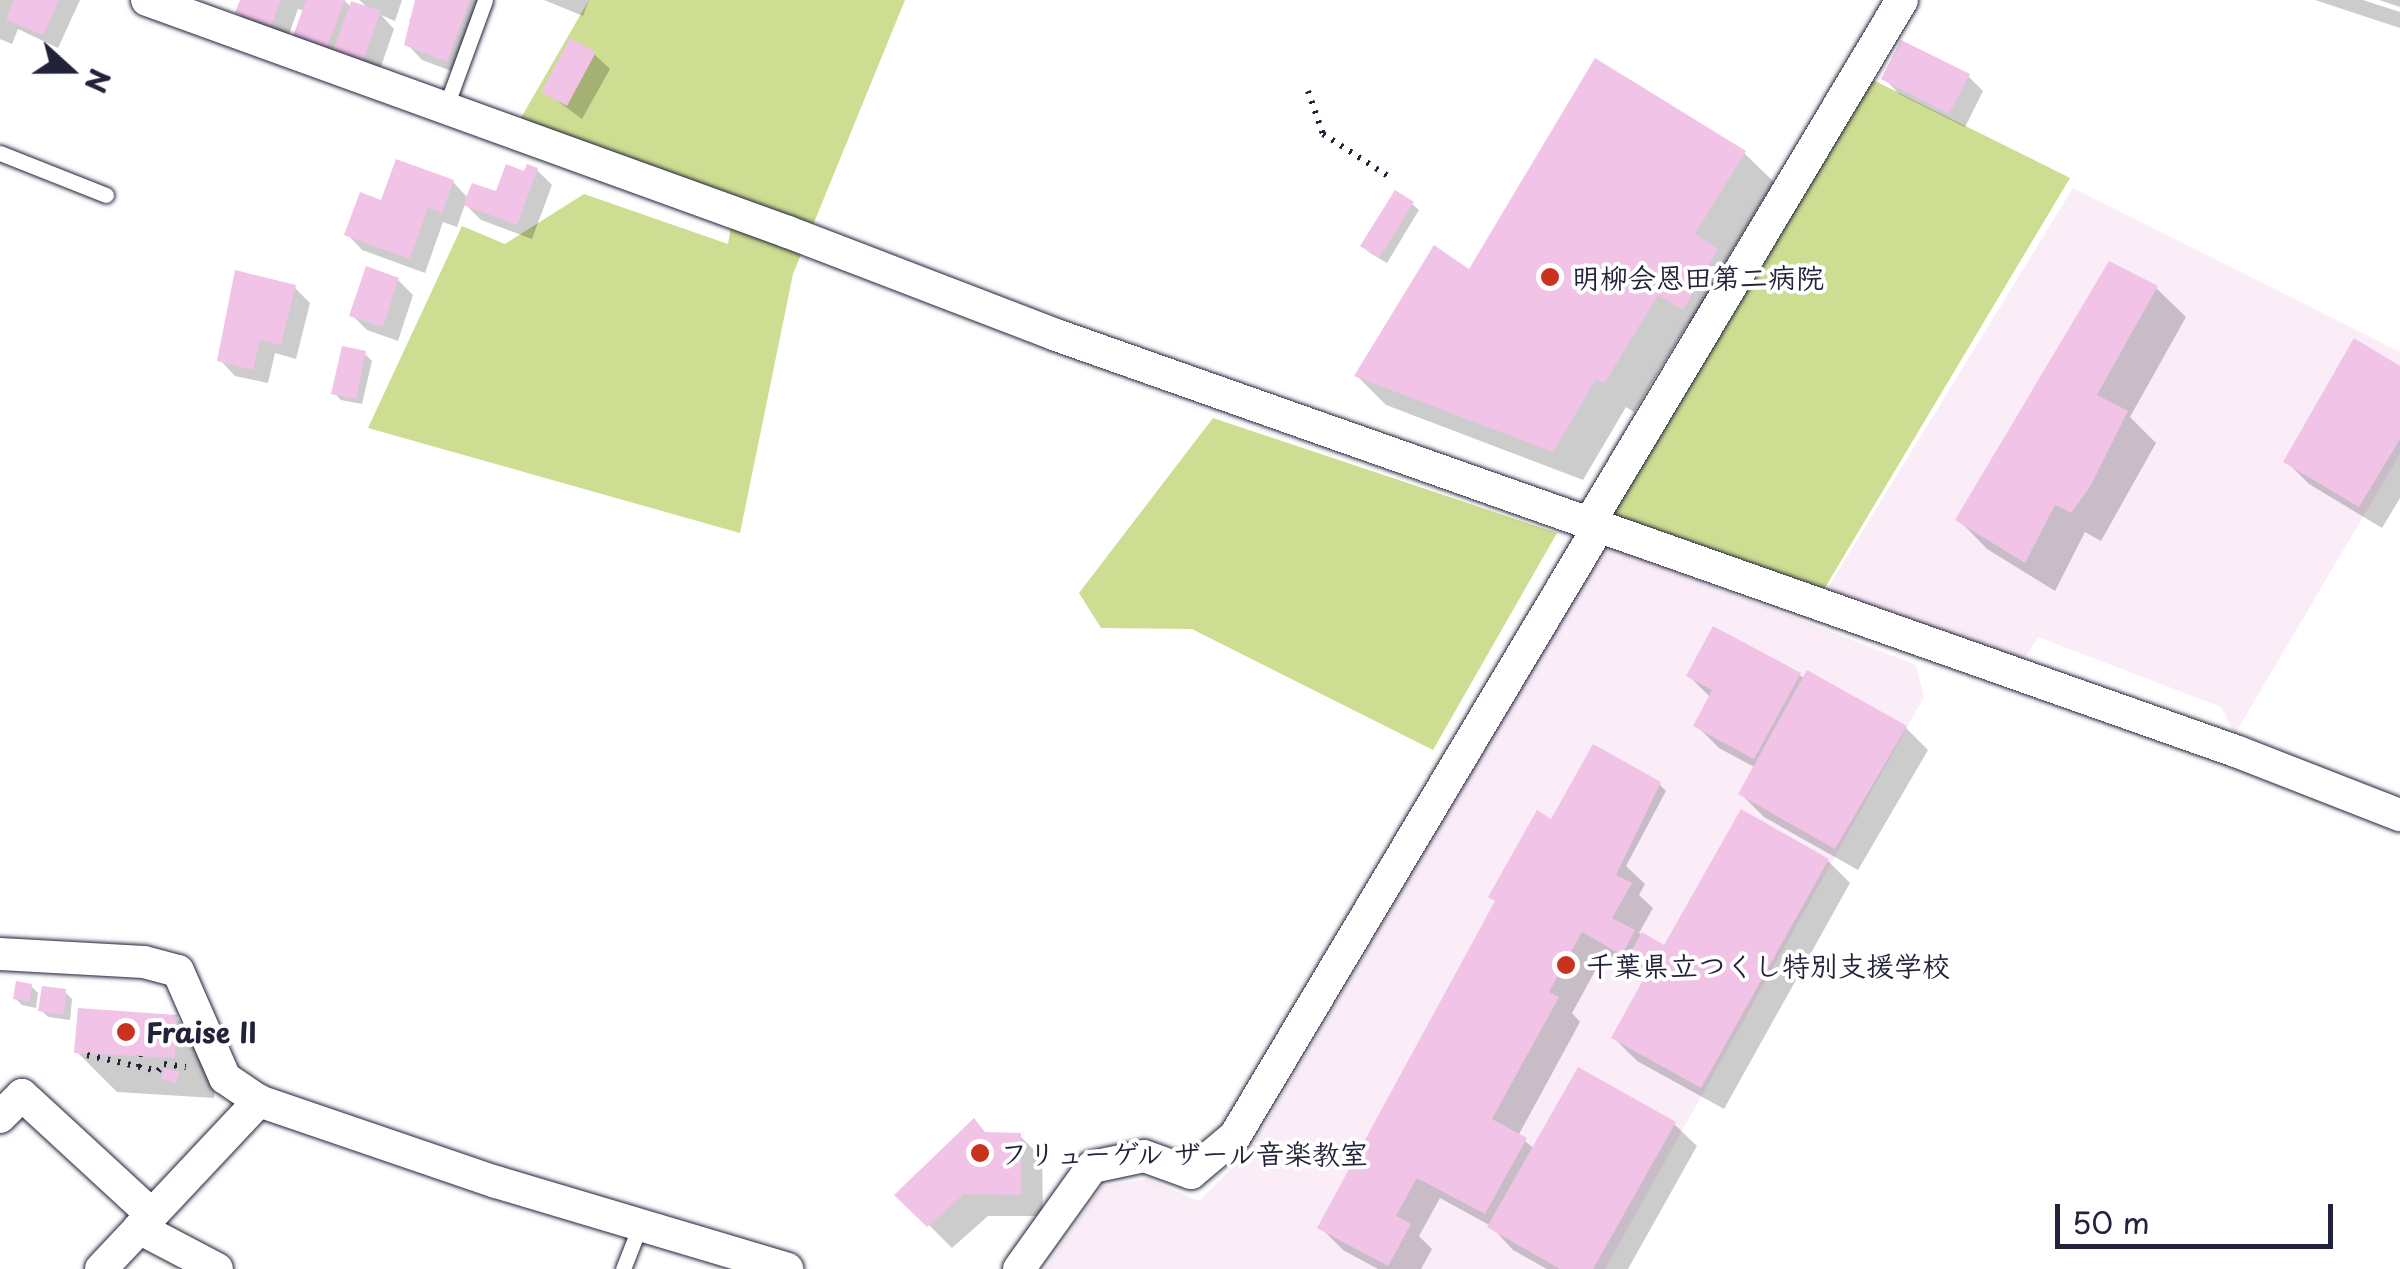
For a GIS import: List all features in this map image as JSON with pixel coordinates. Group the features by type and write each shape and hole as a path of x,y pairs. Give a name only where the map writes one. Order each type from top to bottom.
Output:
{"street":[{"path":"146,0 788,232 1056,334 2238,752 2400,816"},
{"path":"1018,1269 1092,1167 1144,1156 1191,1173 1235,1136 1902,0"},
{"path":"0,954 144,962 178,971 225,1078 259,1102 496,1182 787,1269"},
{"path":"0,1117 22,1095 145,1221 218,1269"},
{"path":"101,1269 259,1102"}],"lane":[{"path":"444,109 485,0"},
{"path":"0,153 106,195"},
{"path":"623,1269 641,1224"}],"path":[{"path":"1308,91 1323,134 1391,178"},
{"path":"87,1055 158,1070"},
{"path":"140,1056 140,1067"}],"shaded area":[{"path":"2073,188 2400,352 2400,454 2235,734 2221,707 2038,637 2022,662 1827,589"},
{"name":"千葉県立つくし特別支援学校","path":"1606,544 1916,665 1924,697 1605,1269 1045,1269 1102,1186 1147,1179 1199,1201 1250,1150"}],"green space":[{"path":"589,0 905,0 793,274 740,533 368,428 462,226 505,244 584,194 728,244 734,209 515,128"},
{"path":"1867,77 2070,178 1823,591 1609,514"},
{"path":"1213,418 1557,533 1433,750 1192,629 1101,628 1079,593"}],"building":[{"path":"14,0 59,0 43,35 6,20"},
{"path":"240,0 281,0 271,26 235,13"},
{"path":"306,0 345,0 325,52 292,39"},
{"path":"415,0 470,0 447,62 404,45"},
{"path":"351,1 381,11 362,62 333,51"},
{"path":"570,38 596,52 567,106 541,92"},
{"path":"1901,40 1970,74 1949,114 1881,79"},
{"path":"1595,58 1746,151 1695,234 1718,249 1683,310 1658,295 1604,384 1596,379 1553,452 1354,376 1434,245 1469,269"},
{"path":"396,159 454,180 442,213 428,208 410,259 344,235 360,192 381,200"},
{"path":"506,164 524,171 527,164 538,168 517,225 463,205 472,183 496,191"},
{"path":"1395,190 1414,202 1379,258 1360,246"},
{"path":"2109,261 2158,286 2097,395 2128,411 2090,487 2071,513 2055,505 2025,563 1955,520"},
{"path":"366,266 399,278 383,327 349,316"},
{"path":"235,270 296,285 281,345 260,340 253,370 217,361"},
{"path":"2354,338 2400,366 2400,439 2359,507 2283,462"},
{"path":"342,346 366,351 356,399 331,394"},
{"path":"1713,626 1801,673 1754,759 1693,726 1712,690 1686,676"},
{"path":"1807,670 1907,726 1835,849 1738,794"},
{"path":"1593,744 1661,782 1616,875 1632,883 1612,918 1635,930 1622,955 1582,932 1549,992 1559,997 1492,1119 1527,1138 1485,1214 1417,1178 1396,1216 1411,1224 1388,1266 1317,1228 1495,901 1488,897 1537,810 1551,819"},
{"path":"1741,809 1829,859 1701,1088 1611,1038 1648,971 1627,959 1642,932 1664,945"},
{"path":"16,981 32,984 30,1002 13,999"},
{"path":"42,986 66,989 64,1015 38,1011"},
{"name":"Fraise II","path":"78,1008 177,1015 175,1058 74,1053"},
{"path":"1578,1067 1676,1122 1593,1269 1560,1269 1487,1227"},
{"path":"164,1068 179,1072 176,1083 161,1079"},
{"name":"フリューゲル ザール音楽教室","path":"974,1118 985,1132 1021,1133 1021,1195 964,1194 927,1227 894,1195"}],"place":[{"name":"明柳会恩田第二病院","path":"1550,277"},
{"name":"千葉県立つくし特別支援学校","path":"1566,965"},
{"name":"Fraise II","path":"126,1032"},
{"name":"フリューゲル ザール音楽教室","path":"980,1153"}]}
